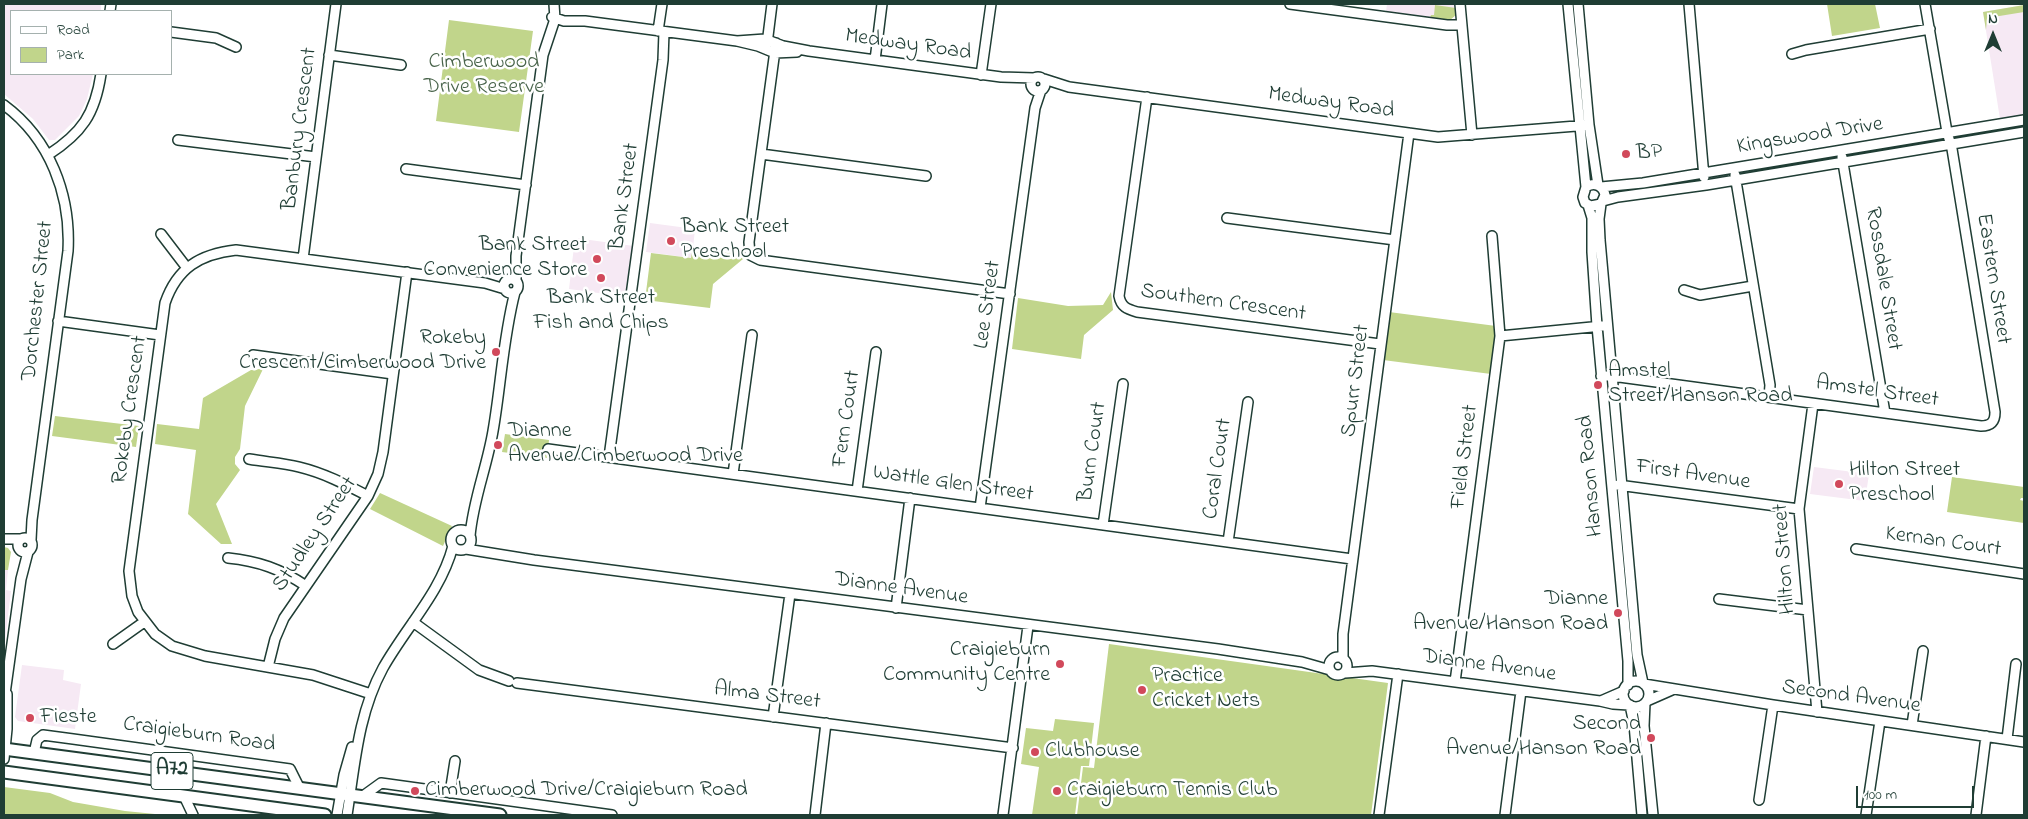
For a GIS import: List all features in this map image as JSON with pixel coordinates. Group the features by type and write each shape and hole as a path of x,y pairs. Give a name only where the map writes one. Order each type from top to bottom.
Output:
{"main road":[{"name":"Craigieburn Road","path":"4,752 34,752 500,815"},
{"name":"A72","path":"4,772 325,815"}],"street":[{"name":"Banbury Crescent","path":"302,259 336,4"},
{"path":"548,4 553,16"},
{"path":"337,815 345,793 359,731 371,694 384,667 446,570 465,549 470,538 474,504 482,480 493,432 509,314 509,286 516,256 526,185 543,55 544,32 553,16 554,4"},
{"name":"Bank Street","path":"609,457 663,60 662,4"},
{"path":"772,4 771,46 761,154 749,242 749,251 753,257 760,260 1010,294"},
{"path":"874,60 882,4"},
{"path":"981,75 991,4"},
{"path":"1290,4 1448,25 1462,25"},
{"path":"1460,4 1472,134"},
{"path":"1568,4 1586,188 1583,197 1588,205 1594,206 1602,203 1605,195 1599,186 1589,125 1578,4"},
{"path":"1688,4 1706,185"},
{"name":"Eastern Street","path":"1925,4 1947,132 1951,145 1995,419"},
{"name":"Medway Road","path":"553,16 981,75 1037,87 1070,87 1438,137 1589,125"},
{"path":"1792,54 1930,29"},
{"path":"172,32 216,38 236,47"},
{"path":"329,55 401,65"},
{"path":"48,155 72,139 86,122 96,103 101,75"},
{"name":"Medway Road","path":"1037,87 1040,77 1070,87"},
{"name":"Lee Street","path":"980,508 1037,87"},
{"name":"Southern Crescent","path":"1147,97 1119,296 1120,303 1127,309 1137,312 1380,344"},
{"name":"Dorchester Street","path":"4,105 31,131 48,155 62,189 68,225 68,251 32,520 24,544 5,696 7,714 4,752"},
{"name":"Kingswood Drive","path":"1599,186 1643,183 1841,152 1947,132 2024,125"},
{"name":"Kingswood Drive","path":"1602,203 1644,194 1951,145 2024,125"},
{"name":"Spurr Street","path":"1344,673 1347,668 1337,662 1343,634 1409,133"},
{"path":"178,140 316,157"},
{"name":"Rossdale Street","path":"1841,152 1885,413"},
{"path":"761,154 926,176"},
{"path":"1734,168 1770,386 1769,397"},
{"path":"406,169 526,185"},
{"path":"1643,183 1644,194"},
{"path":"1586,188 1592,185 1599,186"},
{"name":"Hanson Road","path":"1602,203 1599,228 1637,655 1643,684"},
{"name":"Hanson Road","path":"1588,205 1592,218 1592,252 1601,376 1628,656 1626,688"},
{"path":"1227,218 1395,240"},
{"path":"161,234 188,268"},
{"name":"Field Street","path":"1455,682 1500,336 1492,236"},
{"name":"Rokeby Crescent","path":"371,694 312,675 179,649 163,641 144,622 132,596 129,570 163,312 168,294 176,280 188,268 208,255 236,250 509,286"},
{"name":"Studley Street","path":"268,667 279,628 368,496 381,461 407,272"},
{"path":"1684,290 1700,295 1753,286"},
{"path":"58,321 160,335"},
{"path":"1500,336 1608,326"},
{"path":"733,474 752,335"},
{"name":"Fern Court","path":"857,491 876,352"},
{"path":"253,356 394,374"},
{"name":"Amstel Street","path":"1601,376 1981,426 1987,426 1995,419"},
{"name":"Burn Court","path":"1103,525 1123,384"},
{"name":"Coral Court","path":"1228,542 1248,402"},
{"name":"Hilton Street","path":"1813,404 1799,509 1817,712"},
{"name":"Wattle Glen Street","path":"548,449 1352,559"},
{"path":"249,459 314,471 368,496"},
{"name":"First Avenue","path":"1611,485 1799,509"},
{"path":"896,608 910,498"},
{"path":"446,570 454,546 452,540 474,504"},
{"path":"456,532 465,531 470,538"},
{"name":"Dianne Avenue","path":"470,538 495,553"},
{"path":"4,539 24,544"},
{"path":"454,546 458,549 465,549"},
{"name":"Dianne Avenue","path":"465,549 525,559 1302,662 1337,662 1372,671 1629,705"},
{"name":"Kernan Court","path":"1856,550 2024,574"},
{"path":"228,558 269,566 289,574 306,586"},
{"path":"773,716 790,594"},
{"path":"1719,599 1808,610"},
{"path":"113,644 144,622"},
{"name":"Alma Street","path":"413,622 479,670 513,682 1012,748"},
{"path":"1003,815 1028,626"},
{"path":"1912,725 1922,651"},
{"name":"Dianne Avenue","path":"1337,662 1337,675 1372,671"},
{"path":"2006,739 2016,664"},
{"path":"1379,815 1398,674"},
{"path":"1642,815 1634,724 1629,705 1624,699 1626,688 1633,682 1643,684 1648,690 1644,726 1653,815"},
{"name":"Second Avenue","path":"1643,684 1672,690 2024,742"},
{"name":"Dianne Avenue","path":"1600,701 1626,688"},
{"path":"1629,705 1640,707 1646,702 1672,690"},
{"path":"1505,815 1521,691"},
{"path":"1759,800 1773,705"},
{"path":"1866,815 1880,721"},
{"path":"814,815 826,723"},
{"name":"Craigieburn Road","path":"34,752 40,736 58,737 290,769 299,787"},
{"path":"1976,815 1986,736"},
{"path":"450,793 455,761"},
{"path":"362,796 381,783 612,815"},
{"path":"345,793 347,815"},
{"path":"184,796 193,815"}],"shaded area":[{"path":"4,4 101,4 101,10 10,10 10,75 93,75 87,99 79,116 55,140 49,140 33,119 4,94"},
{"path":"1387,4 1456,4 1457,9 1454,17 1445,20 1386,12"},
{"path":"2024,5 2024,115 2000,119 1983,12"},
{"name":"Bank Street Preschool","path":"650,223 695,229 692,258 646,252"},
{"path":"575,238 634,246 627,297 569,289"},
{"name":"Hilton Street Preschool","path":"1814,467 1869,474 1865,501 1810,494"},
{"path":"4,570 8,570 6,590 11,591 4,648"},
{"path":"22,665 64,670 63,680 81,684 75,729 18,721 15,717"}],"green space":[{"path":"1827,4 1875,4 1880,28 1832,36"},
{"path":"1435,5 1456,8 1456,15 1450,20 1430,18 1431,15 1434,15"},
{"path":"2024,5 2024,12 1987,18 1986,30 1983,12"},
{"name":"Cimberwood Drive Reserve","path":"449,20 533,31 519,132 436,121"},
{"path":"692,252 740,253 743,259 713,284 710,308 645,300 651,253 691,258"},
{"path":"1111,292 1113,310 1084,335 1081,359 1012,349 1018,298 1068,306 1103,305"},
{"path":"1389,312 1496,326 1491,374 1383,360"},
{"path":"264,367 245,406 240,449 235,457 235,464 240,470 216,504 232,544 221,544 188,514 196,450 155,444 157,424 199,429 203,398 251,370"},
{"path":"55,416 139,426 136,447 52,436"},
{"path":"505,434 549,440 547,458 502,452"},
{"path":"1952,477 2024,487 2024,498 2020,500 2024,501 2024,523 1947,512"},
{"path":"380,493 452,526 443,546 370,509"},
{"path":"4,547 8,548 11,552 8,570 4,570"},
{"path":"1109,644 1388,683 1371,815 1077,815 1083,767 1094,768"},
{"name":"Craigieburn Tennis Club","path":"1055,719 1094,723 1089,766 1081,766 1075,815 1032,815 1039,767 1021,764 1026,728 1053,731"},
{"path":"4,787 50,793 73,802 125,811 165,815 4,815"}],"place":[{"name":"BP","path":"1626,154"},
{"name":"Bank Street Preschool","path":"671,241"},
{"name":"Bank Street Convenience Store","path":"597,259"},
{"name":"Bank Street Fish and Chips","path":"601,278"},
{"name":"Rokeby Crescent/Cimberwood Drive","path":"496,352"},
{"name":"Amstel Street/Hanson Road","path":"1598,385"},
{"name":"Dianne Avenue/Cimberwood Drive","path":"498,445"},
{"name":"Hilton Street Preschool","path":"1839,484"},
{"name":"Dianne Avenue/Hanson Road","path":"1618,613"},
{"name":"Craigieburn Community Centre","path":"1060,664"},
{"name":"Practice Cricket Nets","path":"1142,690"},
{"name":"Fieste","path":"30,718"},
{"name":"Second Avenue/Hanson Road","path":"1651,738"},
{"name":"Clubhouse","path":"1035,752"},
{"name":"Cimberwood Drive/Craigieburn Road","path":"415,791"},
{"name":"Craigieburn Tennis Club","path":"1057,791"}]}
